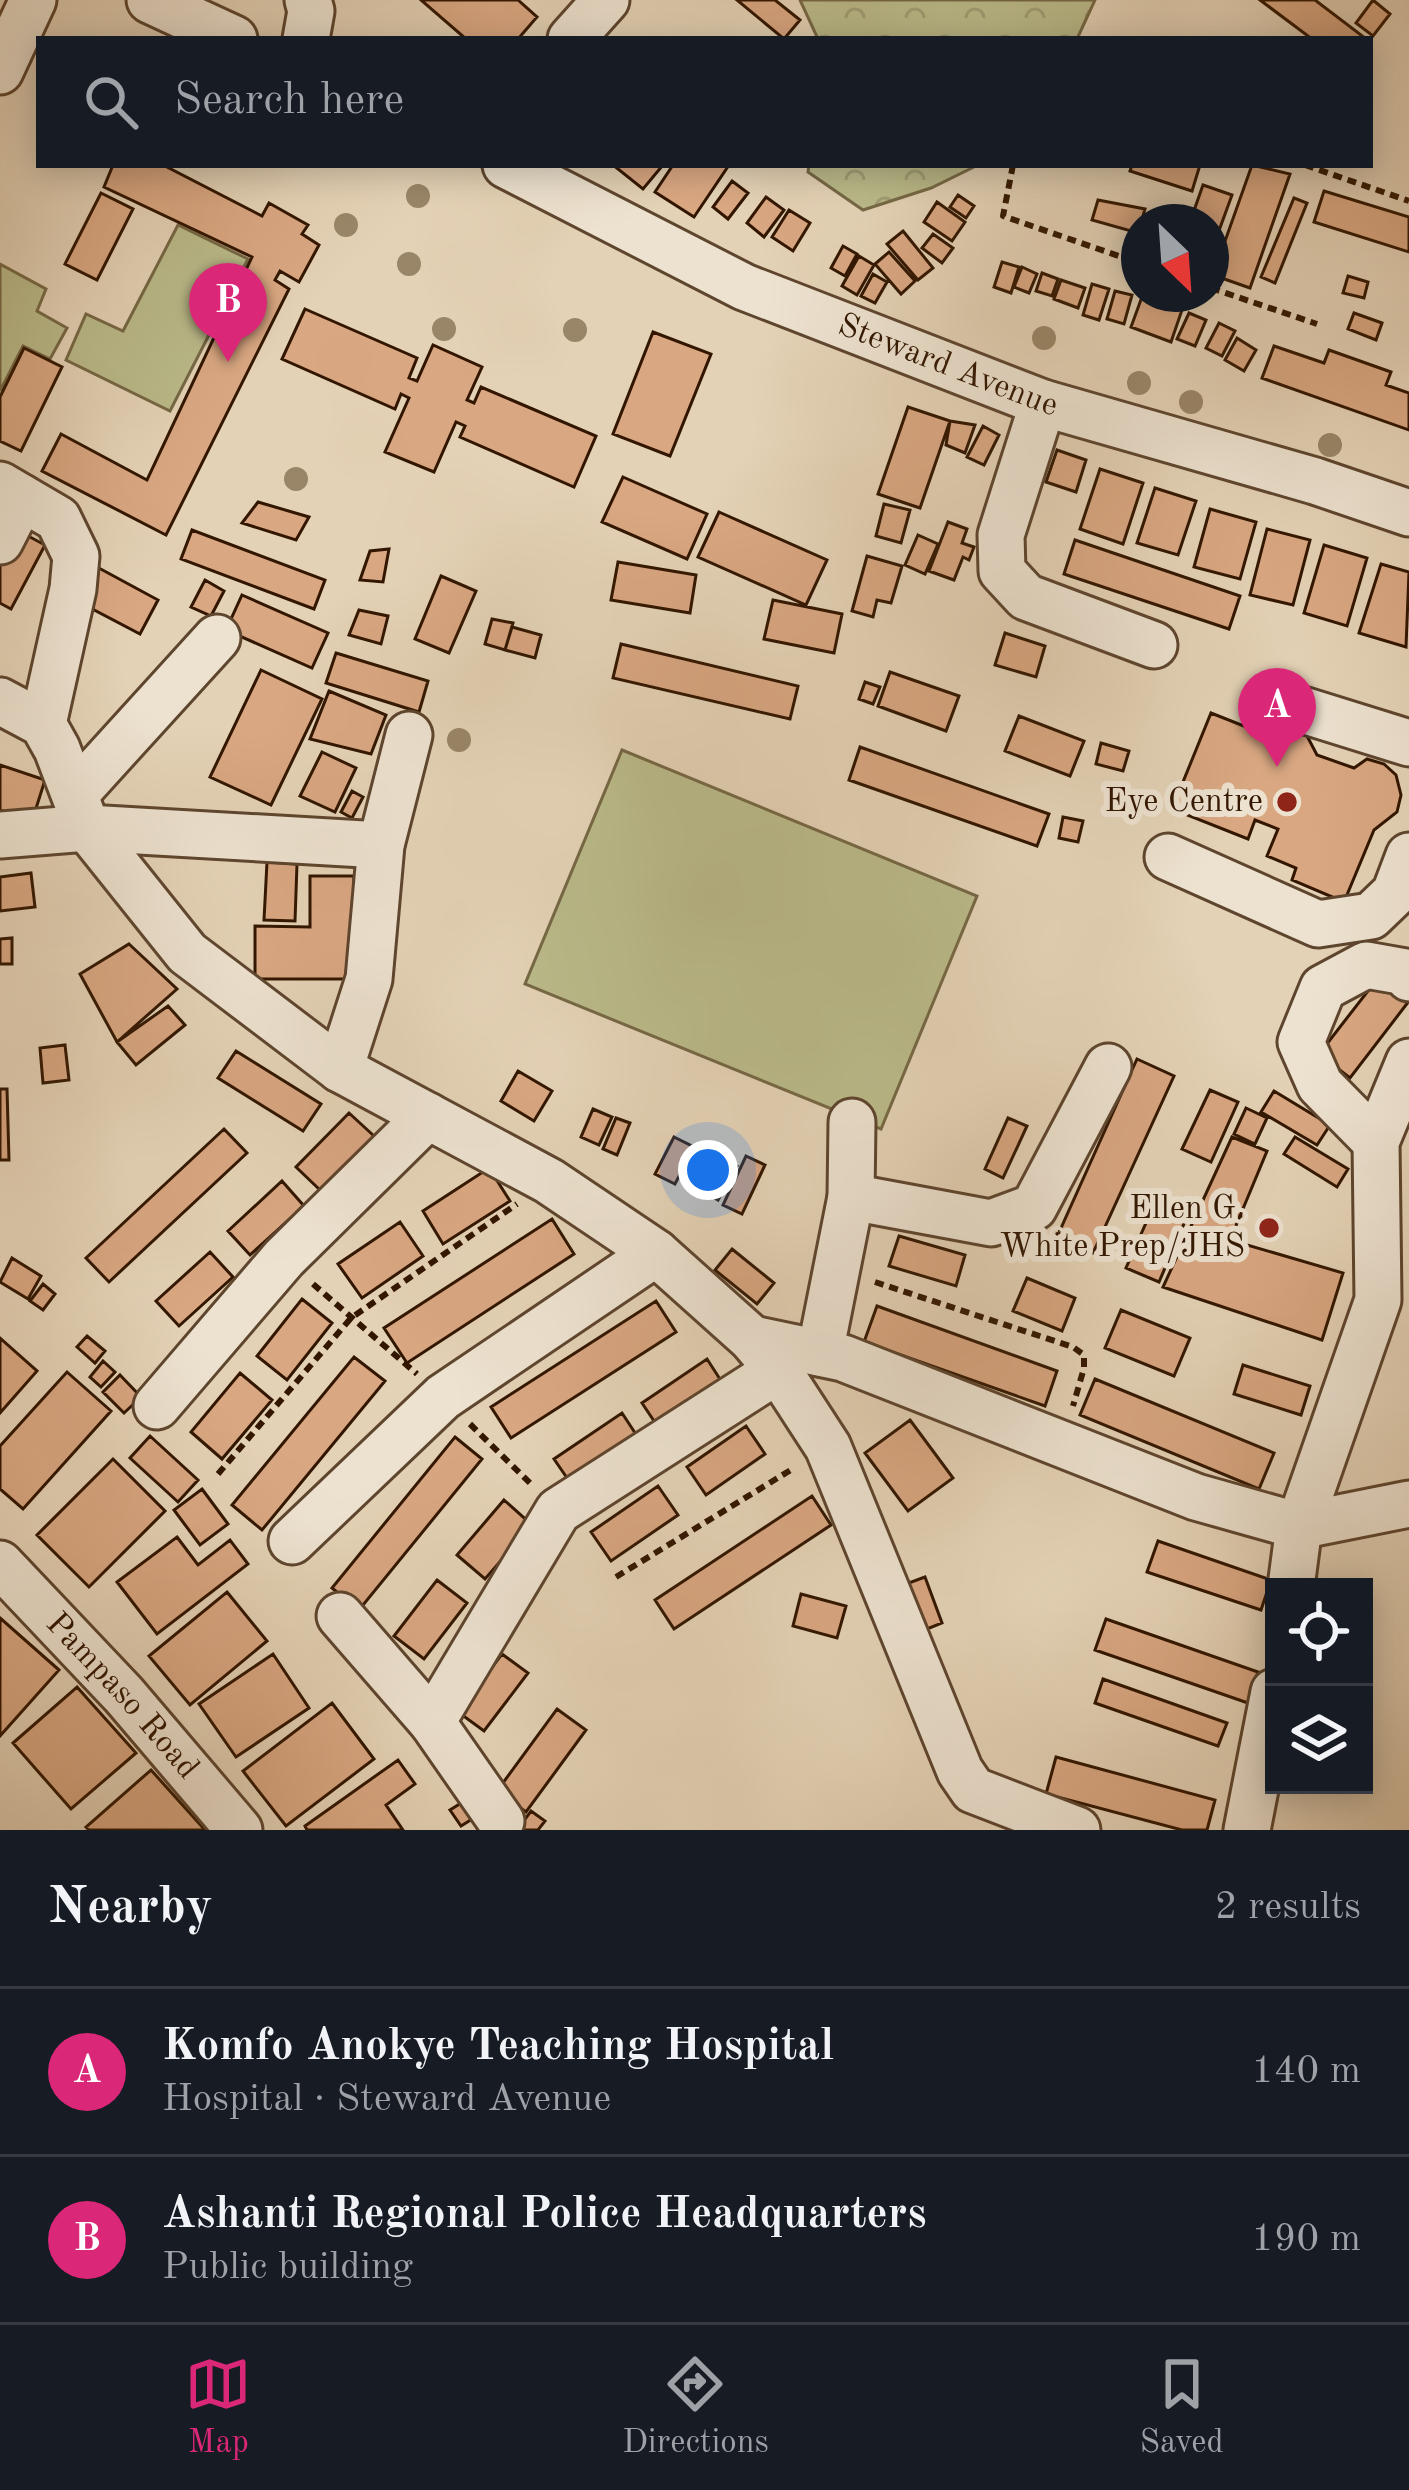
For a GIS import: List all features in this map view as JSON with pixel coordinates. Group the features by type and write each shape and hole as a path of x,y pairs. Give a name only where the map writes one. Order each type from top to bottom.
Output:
{"street":[{"path":"0,71 33,0"},
{"path":"150,0 228,36"},
{"path":"307,36 308,0"},
{"path":"574,36 606,0"},
{"name":"Steward Avenue","path":"512,168 744,287 1043,403 1409,513"},
{"path":"1043,403 1001,535 1002,572 1026,597 1154,645"},
{"path":"0,541 11,492 58,519 76,556 43,724 81,810 187,953 340,1069 549,1181 656,1253 765,1354 828,1448 960,1771 973,1790 1077,1830"},
{"path":"81,810 217,638"},
{"path":"0,701 43,724"},
{"path":"1290,706 1409,743"},
{"path":"340,1069 374,954 381,845 409,735"},
{"path":"0,835 81,810 381,845"},
{"path":"1168,857 1318,924 1371,916 1404,882"},
{"path":"1376,1142 1320,1084 1301,1042 1323,988 1366,964 1406,972 1409,978"},
{"path":"1292,1578 1299,1526 1378,1300 1376,1142 1409,1062"},
{"path":"851,1197 991,1223 1034,1207 1108,1067"},
{"path":"157,1406 284,1258 428,1116"},
{"path":"820,1353 851,1197 851,1122"},
{"path":"292,1541 442,1396 656,1253"},
{"path":"432,1722 558,1511 765,1354 820,1353 843,1358 1196,1497 1299,1526 1409,1504"},
{"name":"Pampaso Road","path":"0,1564 124,1695 239,1830"},
{"path":"340,1616 432,1722 501,1821"},
{"path":"1247,1830 1265,1738"}],"path":[{"path":"1012,168 1003,216 1121,257"},
{"path":"1314,168 1409,201"},
{"path":"1229,293 1317,324"},
{"path":"218,1474 351,1318 549,1181"},
{"path":"284,1258 442,1396 558,1511"},
{"path":"837,1270 1072,1347 1084,1355 1061,1444"},
{"path":"616,1577 828,1448"}],"green space":[{"path":"800,0 1095,0 1078,36 817,36"},
{"path":"809,168 972,168 931,188 863,210"},
{"path":"178,225 248,259 170,411 66,360 86,314 123,331"},
{"path":"0,264 46,289 37,311 67,328 50,359 23,346 0,391"},
{"path":"622,750 977,896 881,1129 525,984"}],"building":[{"path":"421,0 518,0 537,17 521,36 463,36"},
{"path":"737,0 775,0 800,20 787,36 780,36"},
{"path":"1260,0 1315,0 1362,36 1308,36"},
{"path":"1373,0 1390,14 1373,36 1356,23"},
{"path":"112,168 169,168 262,216 269,203 308,225 302,234 319,245 299,282 280,271 275,280 289,289 166,535 42,471 61,434 147,480 252,257 104,187"},
{"path":"617,168 660,168 643,189"},
{"path":"671,168 727,168 694,217 655,192"},
{"path":"1131,168 1199,168 1192,191"},
{"path":"1251,168 1265,168 1290,174 1250,288 1229,281 1229,230"},
{"path":"732,181 748,193 728,219 713,207"},
{"path":"1203,185 1232,195 1229,204 1196,204"},
{"path":"1324,191 1409,217 1409,252 1314,222"},
{"path":"101,193 133,209 97,280 65,264"},
{"path":"958,195 974,206 966,218 950,207"},
{"path":"766,197 784,210 764,237 747,223"},
{"path":"1294,198 1307,203 1275,283 1261,277"},
{"path":"1098,200 1121,204 1121,228 1092,220"},
{"path":"937,202 965,222 952,241 924,222"},
{"path":"789,210 810,223 793,251 772,237"},
{"path":"903,231 933,268 918,280 887,244"},
{"path":"933,234 953,248 942,263 922,248"},
{"path":"843,246 857,254 845,276 831,268"},
{"path":"889,252 915,281 901,294 875,264"},
{"path":"859,256 874,265 857,295 842,286"},
{"path":"1002,262 1019,267 1011,293 994,287"},
{"path":"1022,267 1037,274 1029,293 1014,287"},
{"path":"1042,273 1058,279 1052,296 1036,291"},
{"path":"873,274 887,282 875,303 861,296"},
{"path":"1348,276 1368,282 1364,298 1343,293"},
{"path":"1061,280 1085,288 1078,308 1054,299"},
{"path":"1092,284 1109,289 1099,320 1083,315"},
{"path":"1115,291 1121,292 1121,312 1127,312 1124,324 1107,319"},
{"path":"305,309 417,358 409,378 417,381 433,345 482,367 467,400 474,403 481,387 596,436 574,487 460,437 465,426 456,422 434,472 385,452 409,398 401,394 395,409 282,359"},
{"path":"1136,312 1181,312 1171,342 1131,327"},
{"path":"1189,313 1206,320 1195,346 1177,339"},
{"path":"1354,313 1382,323 1376,340 1348,329"},
{"path":"1219,323 1235,331 1222,356 1206,348"},
{"path":"653,332 711,354 670,456 613,434"},
{"path":"1237,338 1256,350 1244,371 1225,360"},
{"path":"1274,346 1324,363 1329,350 1391,372 1386,385 1409,393 1409,430 1262,378"},
{"path":"24,348 62,367 21,451 0,441 0,397"},
{"path":"908,407 950,421 920,508 878,494"},
{"path":"950,421 975,425 965,453 946,445"},
{"path":"983,426 999,435 984,465 967,457"},
{"path":"1057,450 1086,460 1076,492 1046,482"},
{"path":"1100,469 1143,483 1123,544 1080,529"},
{"path":"623,477 707,514 687,559 602,522"},
{"path":"1155,488 1196,501 1178,555 1137,543"},
{"path":"258,502 309,517 296,540 242,523"},
{"path":"884,504 910,510 901,543 876,536"},
{"path":"1210,509 1256,522 1240,579 1194,567"},
{"path":"719,512 827,560 806,605 698,557"},
{"path":"948,522 967,529 962,543 974,547 969,560 963,557 954,580 929,571"},
{"path":"15,529 45,545 11,609 0,603 0,556"},
{"path":"1267,529 1310,540 1293,605 1250,595"},
{"path":"192,530 325,580 314,609 181,559"},
{"path":"918,535 938,544 925,574 905,565"},
{"path":"1075,540 1240,596 1229,629 1064,574"},
{"path":"1324,545 1367,558 1347,626 1304,613"},
{"path":"389,549 383,582 360,580 370,551"},
{"path":"867,556 902,566 891,603 877,600 873,617 852,611"},
{"path":"618,562 696,575 690,613 611,600"},
{"path":"1381,564 1409,572 1406,647 1359,633"},
{"path":"97,567 158,600 140,634 81,603"},
{"path":"441,576 476,591 449,653 415,639"},
{"path":"205,580 224,591 211,616 191,607"},
{"path":"242,595 328,633 312,668 226,630"},
{"path":"773,600 842,614 834,653 764,639"},
{"path":"359,610 388,616 381,644 349,635"},
{"path":"492,619 513,623 505,650 485,644"},
{"path":"512,627 541,635 535,658 505,650"},
{"path":"1005,633 1045,646 1036,677 995,665"},
{"path":"621,644 798,686 790,719 613,678"},
{"path":"336,653 428,681 419,712 326,683"},
{"path":"261,670 322,699 271,805 210,777"},
{"path":"890,672 959,696 946,731 878,706"},
{"path":"865,682 880,687 873,704 859,699"},
{"path":"329,691 386,715 371,754 310,739"},
{"name":"Eye Centre","path":"1211,713 1277,739 1283,725 1306,734 1317,755 1354,768 1367,759 1384,764 1396,775 1401,795 1397,812 1374,830 1344,902 1292,880 1296,868 1267,856 1278,829 1255,820 1248,839 1172,809"},
{"path":"1019,716 1084,741 1070,776 1005,751"},
{"path":"1101,743 1129,751 1123,771 1096,764"},
{"path":"860,747 1049,814 1037,846 849,780"},
{"path":"322,752 356,768 335,812 300,796"},
{"path":"0,765 45,780 32,821 0,810"},
{"path":"352,791 363,797 352,818 341,812"},
{"path":"1063,817 1083,821 1078,842 1059,838"},
{"path":"267,862 297,864 295,921 264,920"},
{"path":"31,873 35,907 0,911 0,877"},
{"path":"310,876 354,876 353,979 255,979 255,926 310,927"},
{"path":"12,938 12,964 0,964 0,939"},
{"path":"129,944 177,989 117,1042 80,974"},
{"path":"1378,978 1409,1001 1350,1078 1319,1054"},
{"path":"168,1006 185,1025 136,1065 117,1042"},
{"path":"65,1045 69,1080 43,1083 40,1048"},
{"path":"236,1051 321,1104 303,1131 218,1078"},
{"path":"1137,1059 1174,1076 1093,1253 1057,1237"},
{"path":"518,1071 552,1091 534,1121 501,1101"},
{"path":"0,1089 7,1089 9,1160 0,1160"},
{"path":"1210,1090 1238,1102 1211,1162 1182,1149"},
{"path":"1274,1091 1330,1125 1317,1145 1261,1112"},
{"path":"1246,1108 1267,1118 1255,1144 1234,1134"},
{"path":"593,1109 612,1117 599,1145 581,1137"},
{"path":"349,1113 374,1136 320,1190 296,1167"},
{"path":"616,1118 630,1123 617,1155 603,1149"},
{"path":"1008,1118 1027,1126 1003,1178 985,1169"},
{"path":"224,1129 247,1153 109,1282 86,1258"},
{"path":"674,1137 694,1147 675,1184 655,1174"},
{"path":"1232,1137 1267,1151 1230,1240 1343,1273 1322,1340 1163,1287"},
{"path":"1295,1137 1348,1169 1337,1187 1284,1154"},
{"path":"720,1156 737,1166 718,1200 701,1189"},
{"path":"746,1156 765,1165 742,1214 723,1205"},
{"path":"489,1168 510,1201 443,1244 423,1211"},
{"path":"282,1181 304,1206 250,1255 228,1231"},
{"path":"1154,1205 1186,1219 1159,1282 1126,1268"},
{"path":"552,1219 574,1254 407,1363 384,1328"},
{"path":"400,1222 423,1256 362,1298 338,1264"},
{"path":"899,1236 965,1255 956,1286 889,1266"},
{"path":"732,1249 774,1283 757,1304 715,1270"},
{"path":"210,1252 233,1277 179,1326 156,1301"},
{"path":"12,1258 41,1276 28,1299 0,1282"},
{"path":"1027,1278 1075,1298 1062,1331 1013,1311"},
{"path":"43,1284 55,1294 43,1310 30,1301"},
{"path":"302,1299 332,1323 287,1380 257,1356"},
{"path":"656,1301 676,1332 511,1438 491,1407"},
{"path":"877,1306 1057,1371 1045,1406 864,1342"},
{"path":"1121,1310 1190,1338 1174,1376 1105,1348"},
{"path":"87,1336 105,1351 95,1363 77,1347"},
{"path":"0,1338 37,1371 0,1413"},
{"path":"354,1357 385,1381 262,1530 232,1505"},
{"path":"707,1359 727,1390 662,1433 642,1403"},
{"path":"103,1361 115,1372 101,1387 90,1377"},
{"path":"1243,1365 1310,1386 1301,1415 1234,1394"},
{"path":"67,1372 111,1411 23,1509 0,1489 0,1446"},
{"path":"240,1373 272,1400 222,1459 191,1432"},
{"path":"120,1375 141,1397 124,1413 103,1392"},
{"path":"1095,1379 1274,1453 1259,1489 1080,1415"},
{"path":"622,1413 643,1445 576,1491 554,1459"},
{"path":"910,1420 953,1478 908,1511 865,1453"},
{"path":"746,1426 765,1454 706,1495 687,1467"},
{"path":"150,1436 198,1480 178,1502 130,1458"},
{"path":"455,1437 482,1459 359,1610 332,1588"},
{"path":"113,1459 165,1511 89,1587 37,1535"},
{"path":"658,1486 678,1515 611,1561 591,1532"},
{"path":"202,1489 228,1524 200,1545 174,1510"},
{"path":"812,1496 831,1525 674,1629 655,1600"},
{"path":"504,1500 532,1525 485,1579 457,1555"},
{"path":"177,1537 198,1565 230,1540 248,1564 157,1634 117,1582"},
{"path":"1158,1541 1265,1578 1265,1598 1261,1610 1147,1572"},
{"path":"925,1577 942,1623 922,1631 903,1585"},
{"path":"437,1580 467,1603 424,1659 394,1636"},
{"path":"227,1592 267,1641 190,1705 149,1656"},
{"path":"801,1594 846,1606 837,1638 793,1626"},
{"path":"0,1618 59,1670 0,1736"},
{"path":"1106,1619 1258,1672 1248,1703 1095,1650"},
{"path":"273,1654 309,1708 236,1757 199,1704"},
{"path":"502,1654 528,1673 484,1731 458,1712"},
{"path":"1103,1679 1227,1723 1218,1746 1095,1703"},
{"path":"77,1687 136,1753 71,1809 13,1743"},
{"path":"332,1703 374,1759 286,1826 243,1771"},
{"path":"557,1709 586,1730 526,1812 497,1791"},
{"path":"1056,1757 1215,1800 1207,1830 1182,1830 1046,1794"},
{"path":"398,1760 415,1784 386,1805 403,1830 307,1830 305,1826"},
{"path":"151,1770 205,1830 86,1827"},
{"path":"466,1800 477,1816 461,1826 450,1810"},
{"path":"531,1811 545,1821 538,1830 517,1830"}],"place":[{"name":"Ashanti Regional Police Headquarters","path":"228,362"},
{"name":"Komfo Anokye Teaching Hospital","path":"1277,767"},
{"name":"Eye Centre","path":"1287,802"},
{"name":"Ellen G. White Prep/JHS","path":"1269,1228"}]}
